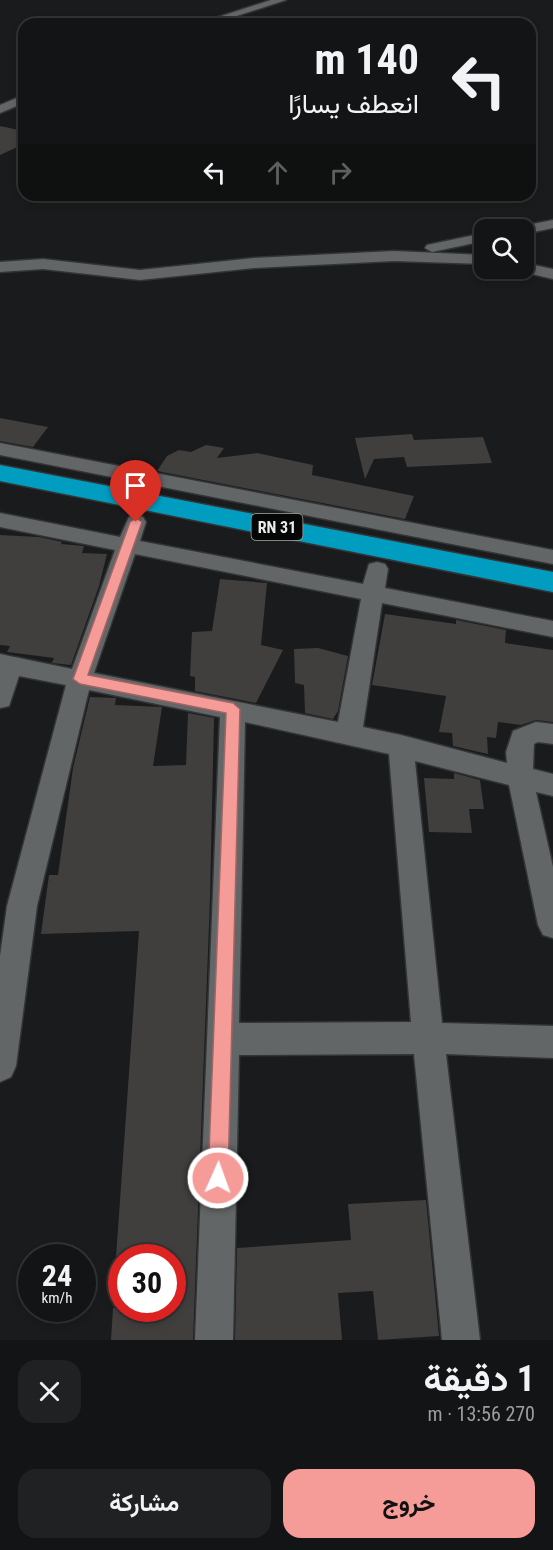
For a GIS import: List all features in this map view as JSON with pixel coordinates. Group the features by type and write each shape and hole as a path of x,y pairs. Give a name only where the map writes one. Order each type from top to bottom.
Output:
{"highway":[{"name":"RN 31","path":"0,473 553,582"},
{"name":"RN 31","path":"0,496 131,534 374,581 553,604"}],"street":[{"path":"222,18 281,0"},
{"path":"207,18 210,10"},
{"path":"0,110 18,102"},
{"path":"534,228 553,224"},
{"path":"394,256 474,239"},
{"path":"0,267 43,264 140,275 254,263 394,256 474,260"},
{"path":"534,270 553,274"},
{"path":"0,449 553,557"},
{"path":"0,520 131,534 80,679 11,903 0,1066"},
{"path":"349,734 374,581 553,629"},
{"path":"0,699 5,664 349,734 553,785"},
{"path":"214,1340 233,709"},
{"path":"552,919 520,777 519,747 522,738 536,732 553,734"},
{"path":"401,746 428,1038 461,1340"},
{"path":"222,1039 428,1038 553,1042"}],"building":[{"path":"0,126 18,130 18,147 0,155"},
{"path":"0,418 48,427 33,447 0,441"},
{"path":"412,434 414,440 483,437 492,463 407,467 404,457 374,459 365,479 355,438"},
{"path":"206,445 224,448 217,458 257,453 313,465 312,475 414,496 405,519 157,471 167,456 179,450 191,452"},
{"path":"0,535 39,537 62,542 61,544 84,546 82,553 107,554 99,586 71,665 52,663 54,658 7,652 10,646 0,645"},
{"path":"220,579 267,583 261,645 283,650 256,703 195,691 195,677 190,676 192,632 212,631"},
{"path":"385,614 456,624 456,620 506,630 505,643 553,650 553,722 536,720 521,725 498,722 496,738 487,737 488,754 453,746 452,733 439,732 446,696 372,685"},
{"path":"318,648 348,656 338,711 333,719 305,713 304,685 295,683 294,649"},
{"path":"90,697 116,698 115,705 162,707 153,766 186,765 188,713 214,718 210,899 193,1340 111,1340 112,1322 186,1322 186,1244 117,1244 139,931 41,934 49,875 58,875 73,768"},
{"path":"454,773 480,780 484,809 469,809 472,833 429,832 424,778 454,779"},
{"path":"426,1200 439,1336 378,1340 373,1291 338,1293 342,1340 235,1340 237,1248 351,1240 348,1204"}],"route":[{"path":"136,522 80,679 233,709 218,1178"}]}
